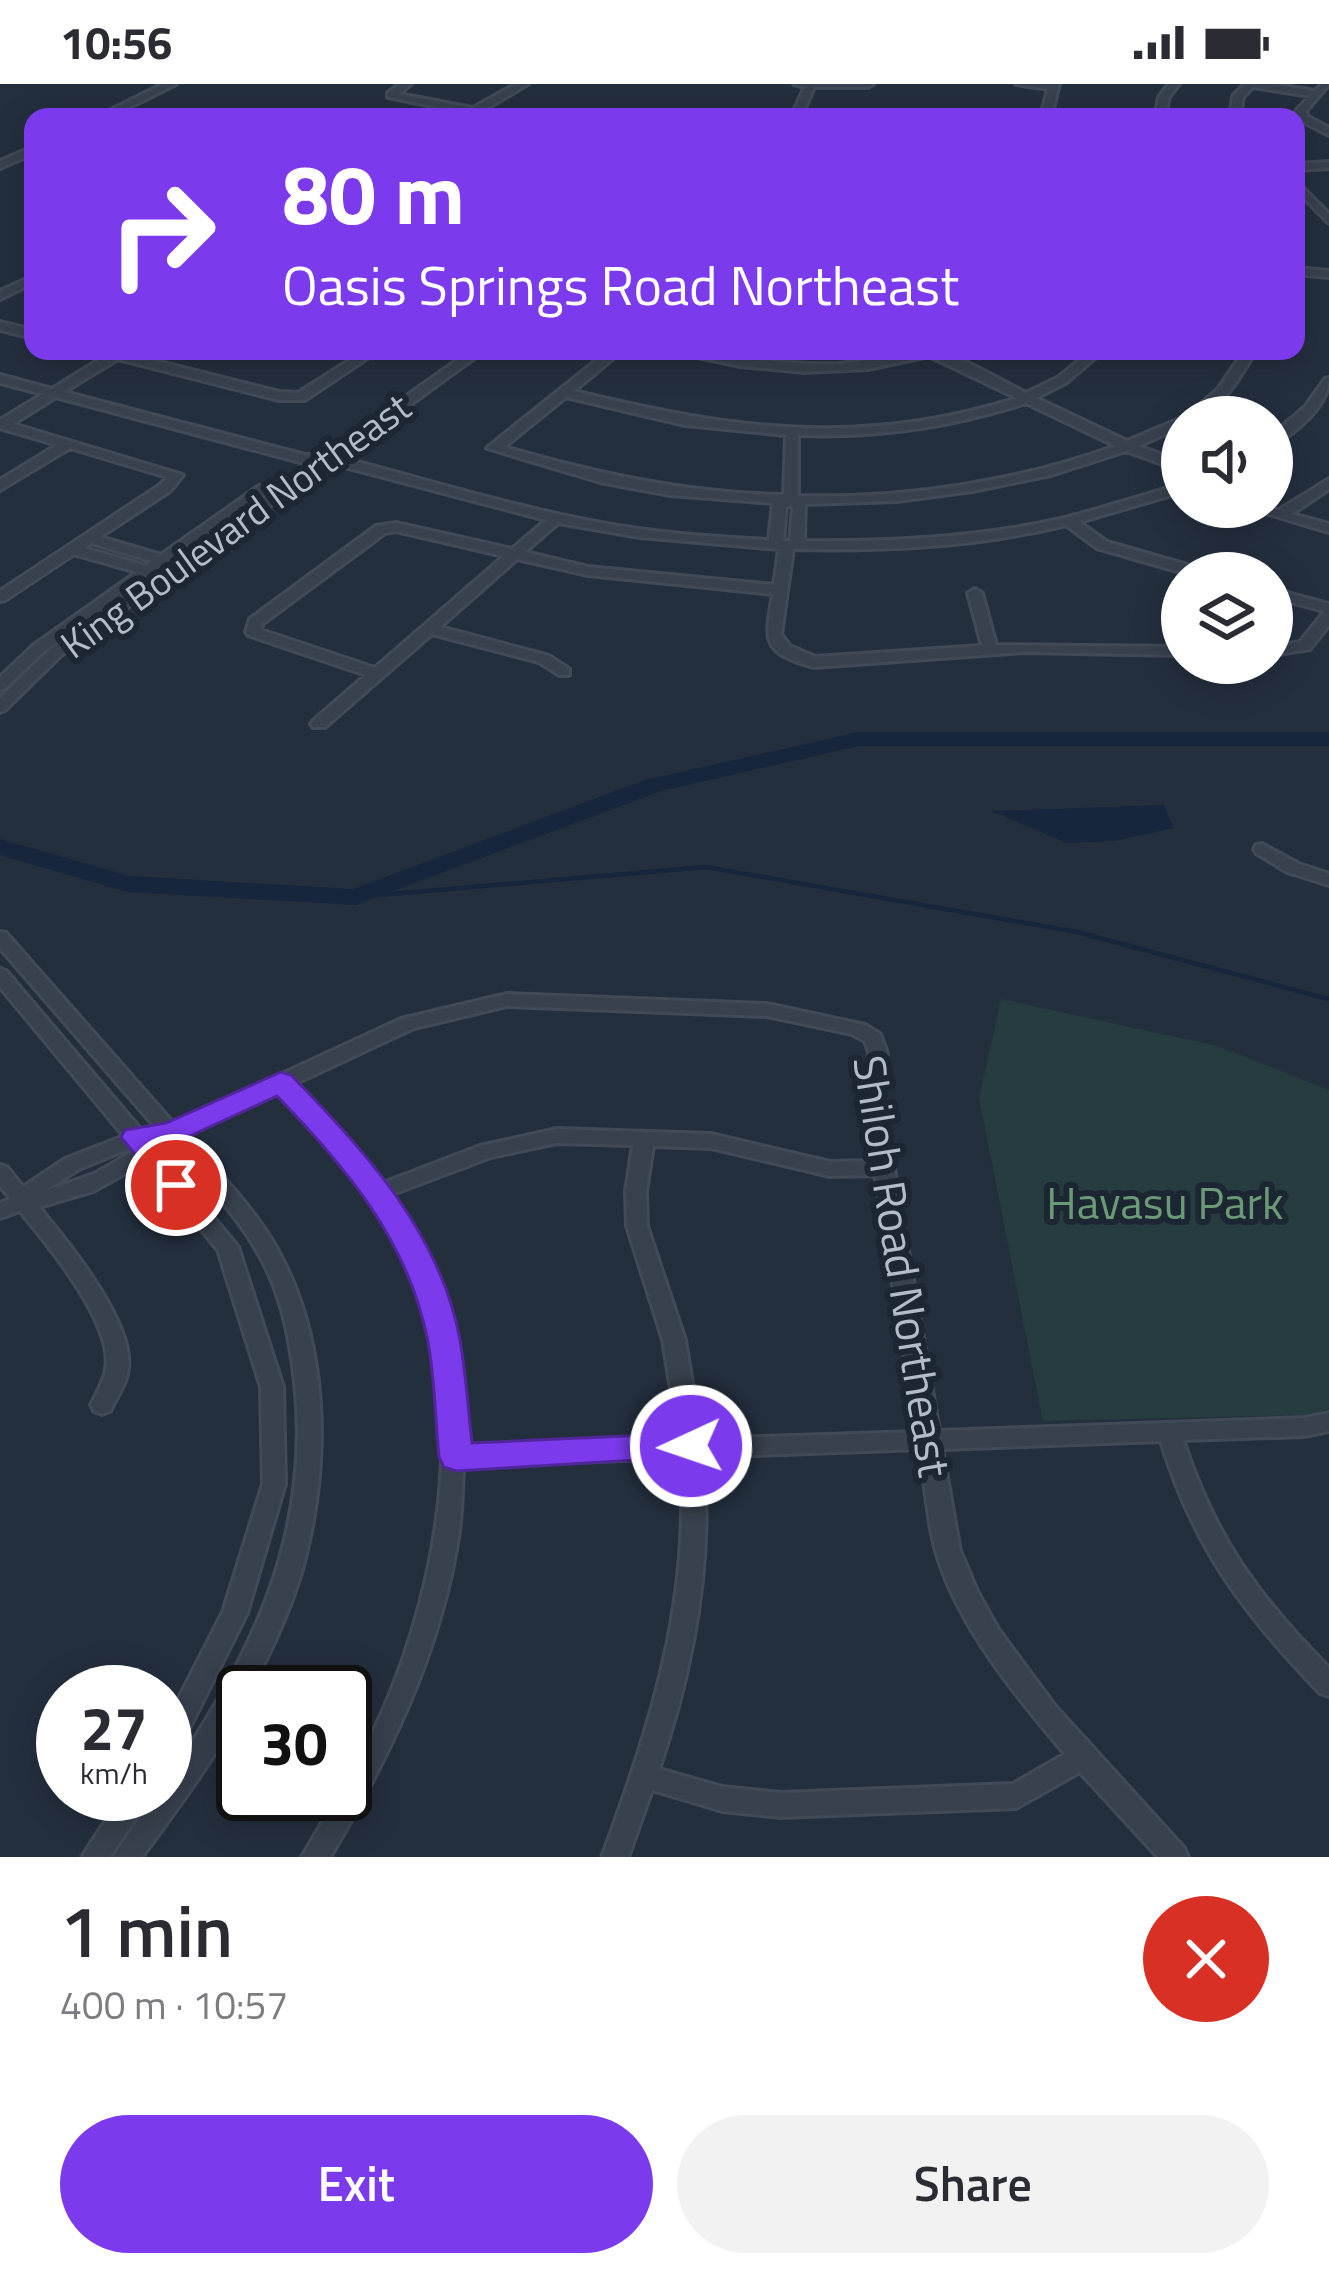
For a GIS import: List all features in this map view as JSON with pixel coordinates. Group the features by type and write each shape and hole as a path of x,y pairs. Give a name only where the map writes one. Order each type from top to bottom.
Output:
{"street":[{"path":"121,108 171,84"},
{"path":"406,84 391,95 444,108"},
{"path":"480,108 523,84"},
{"path":"799,84 868,84"},
{"path":"1021,84 1053,85"},
{"path":"1251,84 1322,89"},
{"path":"1305,194 1329,220"},
{"path":"18,429 109,360"},
{"path":"1,424 131,360 279,396 301,397 356,360"},
{"name":"King Boulevard Northeast","path":"0,707 56,652 164,568 447,360"},
{"name":"King Boulevard Northeast","path":"0,685 40,648 464,360"},
{"path":"604,360 494,448 600,478 656,488 791,499 916,496 977,488 1131,448 1161,433"},
{"path":"727,360 778,369 865,366 891,360"},
{"path":"949,360 1131,448 1161,457"},
{"path":"563,392 675,419 791,431 911,426 1024,398 1086,360"},
{"path":"1218,396 1244,360"},
{"path":"0,368 68,391 317,456 557,517 640,533 787,545 937,541 1070,521 1161,491"},
{"path":"0,379 68,391"},
{"path":"1293,424 1329,382"},
{"path":"1309,410 1329,415"},
{"path":"0,597 176,475 1,424"},
{"path":"791,431 791,499"},
{"path":"0,486 69,443"},
{"path":"1131,448 1136,457 1161,472"},
{"path":"1293,502 1329,483"},
{"path":"791,499 800,506 787,545 775,634 779,646 814,662 989,650 1161,650"},
{"path":"319,724 557,517"},
{"path":"1293,517 1329,528"},
{"path":"1070,521 1102,545 1161,562"},
{"path":"375,673 253,632 255,622 381,529 396,527 588,572 779,590"},
{"path":"88,538 164,568"},
{"path":"72,549 164,568"},
{"path":"975,593 989,650"},
{"path":"1293,600 1329,612 1305,646 1293,648"},
{"path":"428,628 544,659 564,672"},
{"path":"1262,849 1293,868 1329,880"},
{"path":"0,937 263,1243 296,1320 313,1404 308,1497 286,1590 242,1688 184,1780 126,1857"},
{"path":"0,974 228,1247 272,1387 274,1484 235,1613 192,1698"},
{"name":"Shiloh Road Northeast","path":"171,1133 408,1023 506,1000 767,1010 858,1029 873,1038 878,1053 872,1098 948,1550 966,1602 993,1649 1174,1857"},
{"path":"281,1082 379,1192 417,1261 443,1336 456,1457 451,1521 435,1598 408,1678 373,1756 315,1857"},
{"path":"0,1211 22,1200 57,1196 171,1133"},
{"path":"379,1192 517,1142 575,1135 711,1141 830,1169 884,1168"},
{"path":"615,1857 646,1777 682,1633 692,1547 691,1446 674,1341 640,1243 635,1208 644,1137"},
{"path":"0,1172 92,1295 108,1329 119,1365 102,1405"},
{"path":"456,1457 1329,1422"},
{"path":"1169,1431 1186,1493 1217,1553 1276,1631 1329,1685"},
{"path":"646,1777 722,1799 781,1804 1016,1796 1084,1756"},
{"path":"95,1857 120,1821"}],"green space":[{"name":"Havasu Park","path":"1001,999 1217,1046 1329,1090 1329,1409 1307,1415 1043,1421 979,1098"}],"water":[{"path":"1164,805 1174,828 1114,841 1067,843 991,811"}],"waterway":[{"path":"0,847 127,884 356,897 654,785 859,739 1329,739"},
{"path":"356,897 706,867 1077,932 1329,999"}],"route":[{"path":"176,1185 136,1137 171,1133 281,1082 379,1192 417,1261 443,1336 456,1457 691,1446"}]}
